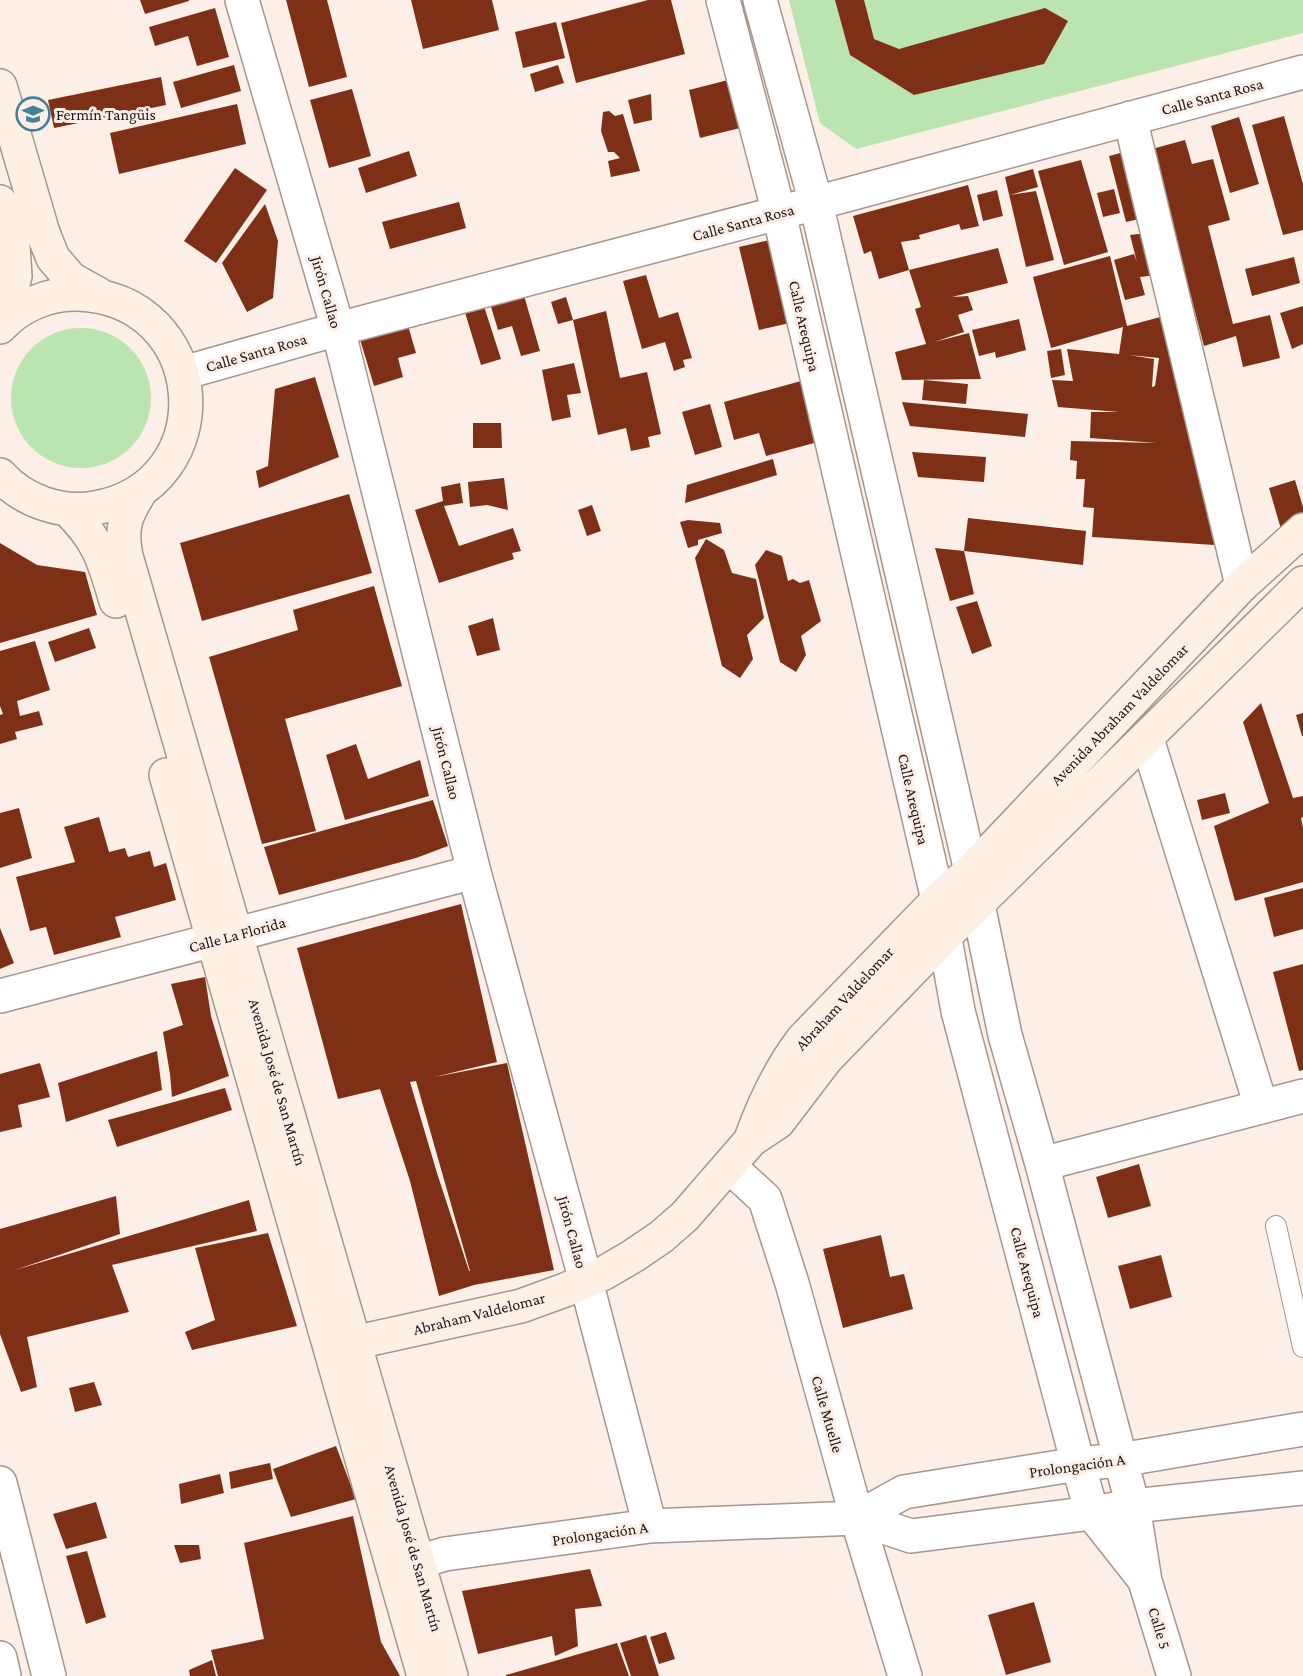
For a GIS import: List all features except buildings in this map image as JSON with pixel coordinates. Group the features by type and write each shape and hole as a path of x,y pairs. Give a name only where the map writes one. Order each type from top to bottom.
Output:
{"main road":[{"path":"0,86 43,233 53,258 71,279 98,294 127,304 152,322 171,345 183,373 187,404 182,435 167,463 142,489 124,500 87,510 67,509 44,504 23,494 0,475"},
{"path":"0,202 13,246 15,276 1,325"},
{"path":"1,325 30,303 64,293 98,294"},
{"name":"Avenida José de San Martín","path":"142,489 124,523 123,538 126,556 225,937 342,1346 424,1676"},
{"name":"Avenida José de San Martín","path":"67,509 91,535 104,560 225,937"},
{"name":"Avenida Abraham Valdelomar","path":"938,900 970,871 1242,585 1303,530"},
{"path":"944,938 1303,583"},
{"name":"Abraham Valdelomar","path":"751,1140 762,1108 790,1056 803,1039 938,900"},
{"name":"Abraham Valdelomar","path":"342,1346 521,1306 586,1281 633,1256 686,1216 751,1140 778,1122 826,1059 944,938"},
{"name":"Avenida José de San Martín","path":"342,1346 418,1562 451,1676"}],"street":[{"name":"Jirón Callao","path":"242,0 338,329 474,872 586,1281 650,1526"},
{"name":"Calle Arequipa","path":"723,0 779,213 938,900 958,1011 1078,1464 1092,1513 1145,1581"},
{"path":"760,0 816,203 978,905 1005,1035 1042,1164 1133,1506 1145,1581"},
{"name":"Calle Santa Rosa","path":"183,373 338,329 1303,72"},
{"path":"1130,118 1242,585"},
{"path":"1147,739 1261,1106"},
{"name":"Calle La Florida","path":"0,996 474,872"},
{"path":"1042,1164 1303,1096"},
{"name":"Calle Muelle","path":"729,1166 765,1199 792,1282 857,1518 905,1676"},
{"name":"Prolongación A","path":"857,1518 904,1492 1078,1464 1120,1460 1303,1429"},
{"path":"0,1483 49,1676"},
{"name":"Prolongación A","path":"418,1562 445,1554 650,1526 857,1518 911,1536 1133,1506 1303,1488"},
{"name":"Calle 5","path":"1145,1581 1174,1676"},
{"path":"0,1658 4,1676"}],"lane":[{"path":"1276,1226 1303,1347"}],"green space":[{"path":"789,0 1303,0 1303,33 856,149 820,123"},
{"path":"81,328 108,333 130,349 146,371 151,398 146,425 130,447 108,463 81,468 54,463 32,447 16,425 11,398 16,371 32,349 54,333"}],"place":[{"name":"Fermín Tangüis","path":"33,114"}]}
